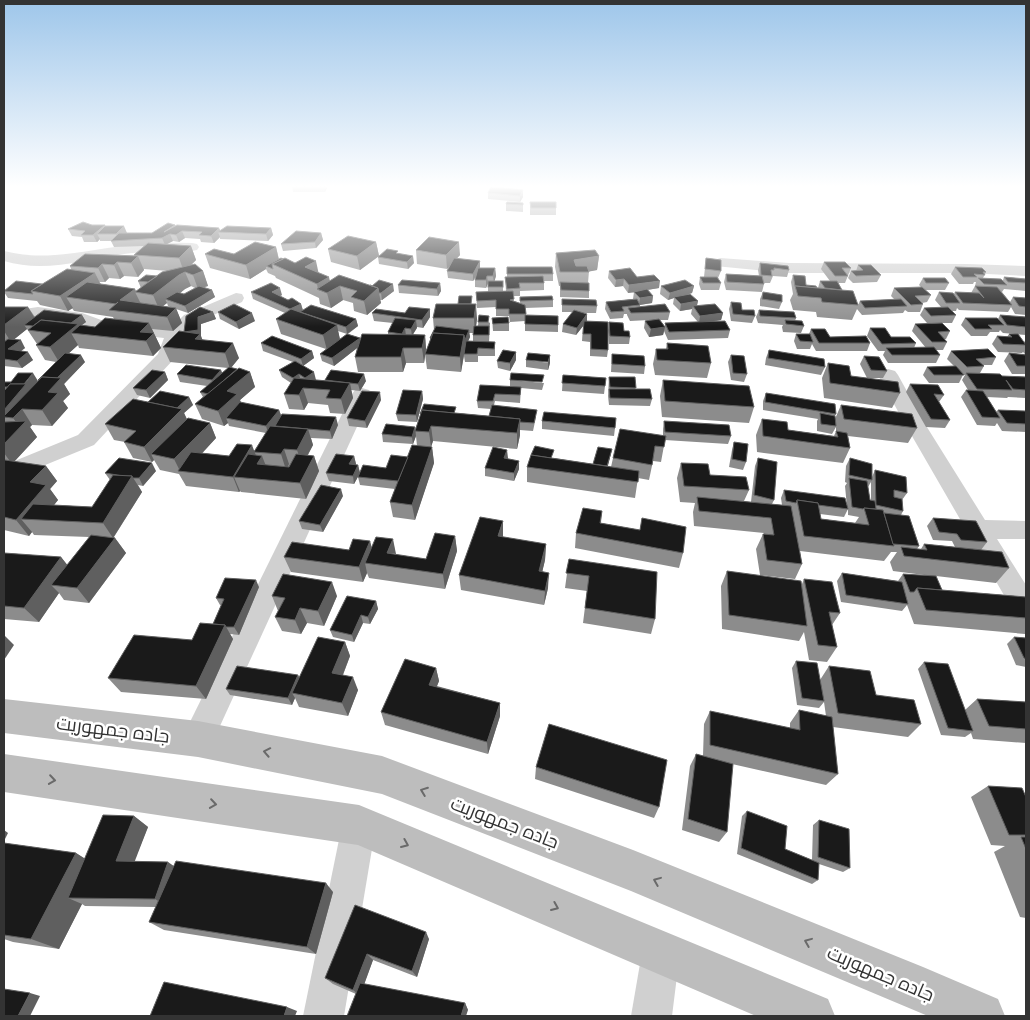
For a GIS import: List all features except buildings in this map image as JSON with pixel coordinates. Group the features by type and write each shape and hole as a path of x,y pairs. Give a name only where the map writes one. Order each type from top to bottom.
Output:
{"main road":[{"name":"جاده جمهوریت","path":"4,716 198,739 382,775 633,871 982,1016"},
{"path":"4,773 359,825 811,1016"}],"street":[{"path":"4,256 12,259 40,261 99,255 131,249 192,247"},
{"path":"720,263 744,263 786,268 981,268 1026,271"},
{"path":"4,485 25,465 86,440 166,356 175,334 190,319 236,298"},
{"path":"4,317 38,312 82,318 101,326 175,334"},
{"path":"888,374 915,424 1026,608"},
{"path":"198,739 309,502 363,393"},
{"path":"979,529 1026,530"},
{"path":"323,1016 359,825"},
{"path":"650,1016 661,952"}]}
